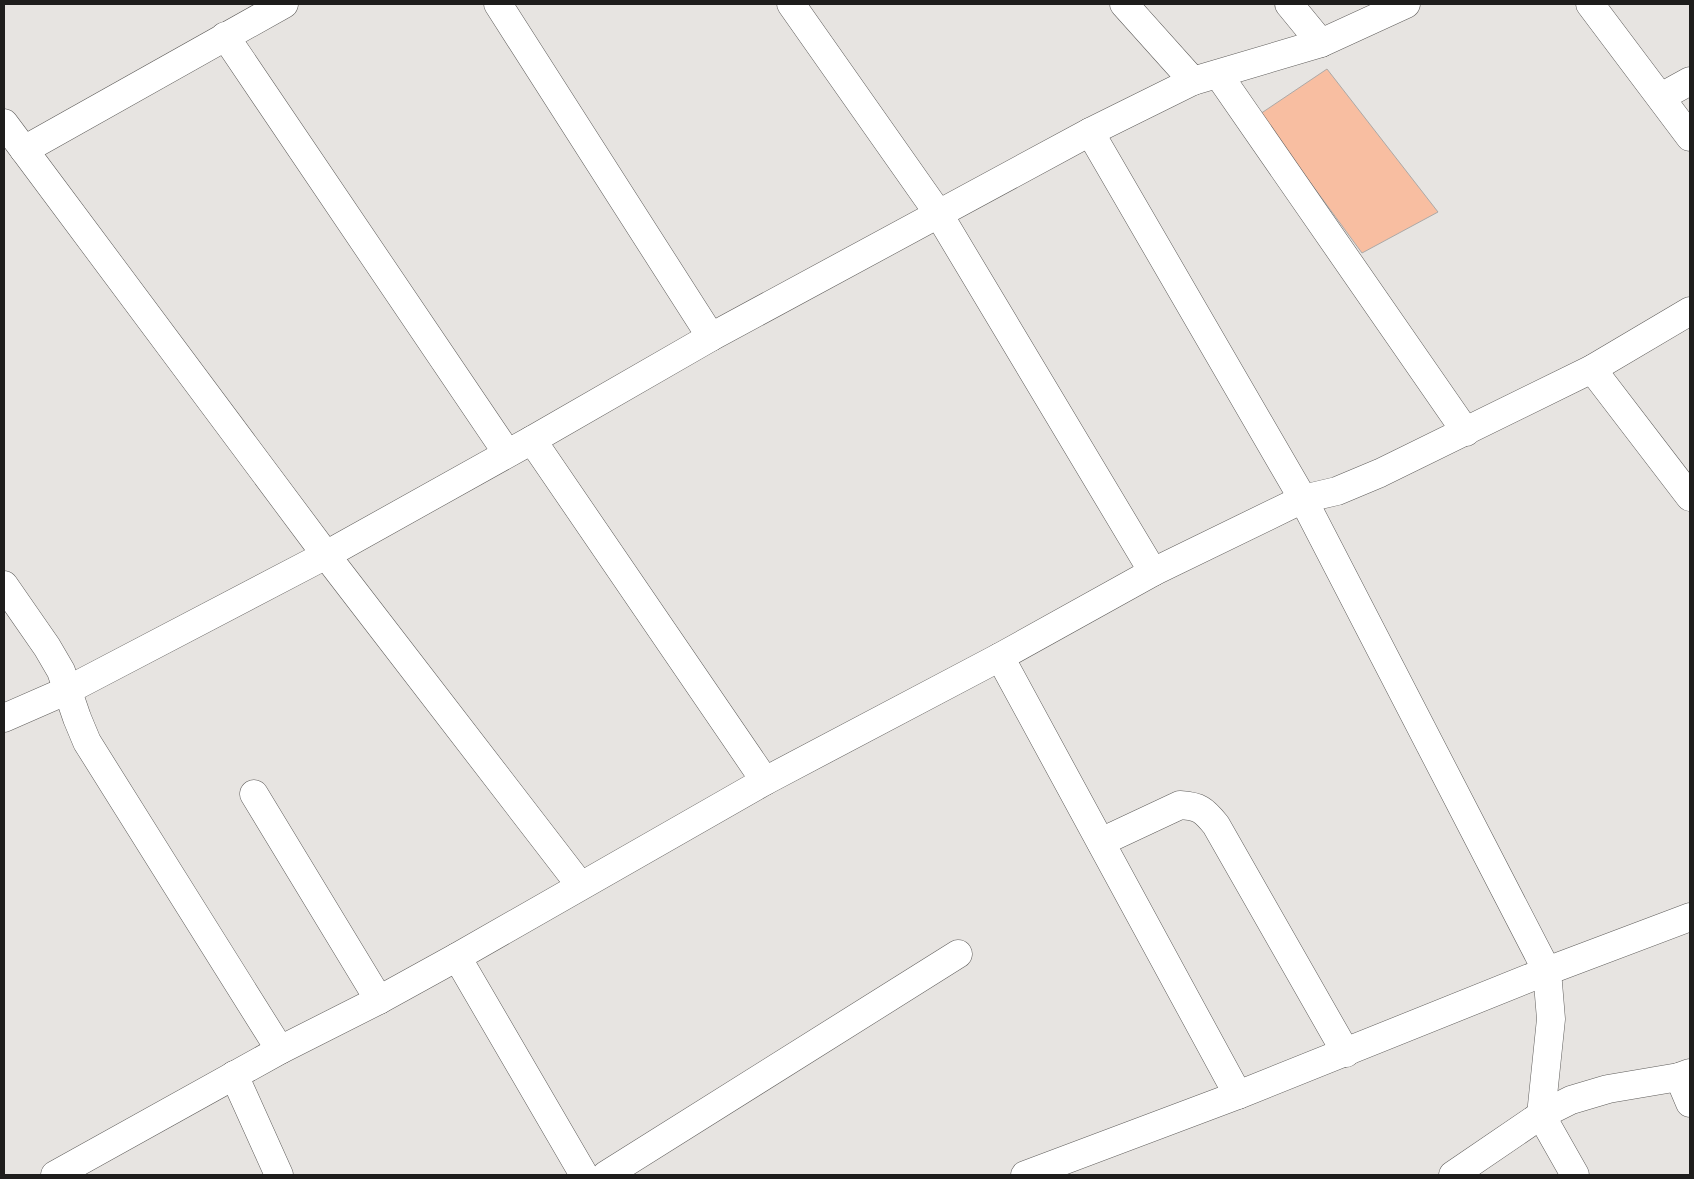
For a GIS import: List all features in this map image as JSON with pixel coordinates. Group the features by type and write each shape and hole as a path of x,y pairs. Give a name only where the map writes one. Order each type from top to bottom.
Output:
{"street":[{"path":"24,150 284,4"},
{"path":"498,4 711,337"},
{"path":"791,4 938,213 1152,572"},
{"path":"1124,4 1205,78 1466,432"},
{"path":"1289,4 1321,43"},
{"path":"4,718 68,690 326,555 711,337 1090,132 1205,78 1321,43 1406,4"},
{"path":"1590,4 1690,137"},
{"path":"226,36 507,454"},
{"path":"1661,96 1690,81"},
{"path":"4,123 326,555 580,885"},
{"path":"1090,132 1303,499 1547,971 1552,1019 1541,1115 1575,1175"},
{"path":"56,1175 280,1050 379,1000 457,957 765,781 1000,657 1152,572 1303,499 1337,492 1466,432 1592,369 1690,311"},
{"path":"1592,369 1690,497"},
{"path":"532,440 765,781"},
{"path":"4,584 61,671 76,718 87,742 280,1050"},
{"path":"1000,657 1238,1095"},
{"path":"254,794 379,1000"},
{"path":"1100,842 1180,805 1194,806 1206,812 1216,824 1346,1053"},
{"path":"1025,1175 1238,1095 1547,971 1690,917"},
{"path":"606,1175 958,954"},
{"path":"457,957 584,1175"},
{"path":"1453,1175 1541,1115 1571,1100 1608,1089 1685,1075 1690,1103"},
{"path":"234,1076 279,1175"}],"building":[{"path":"1327,69 1438,212 1362,253 1260,114"}]}
